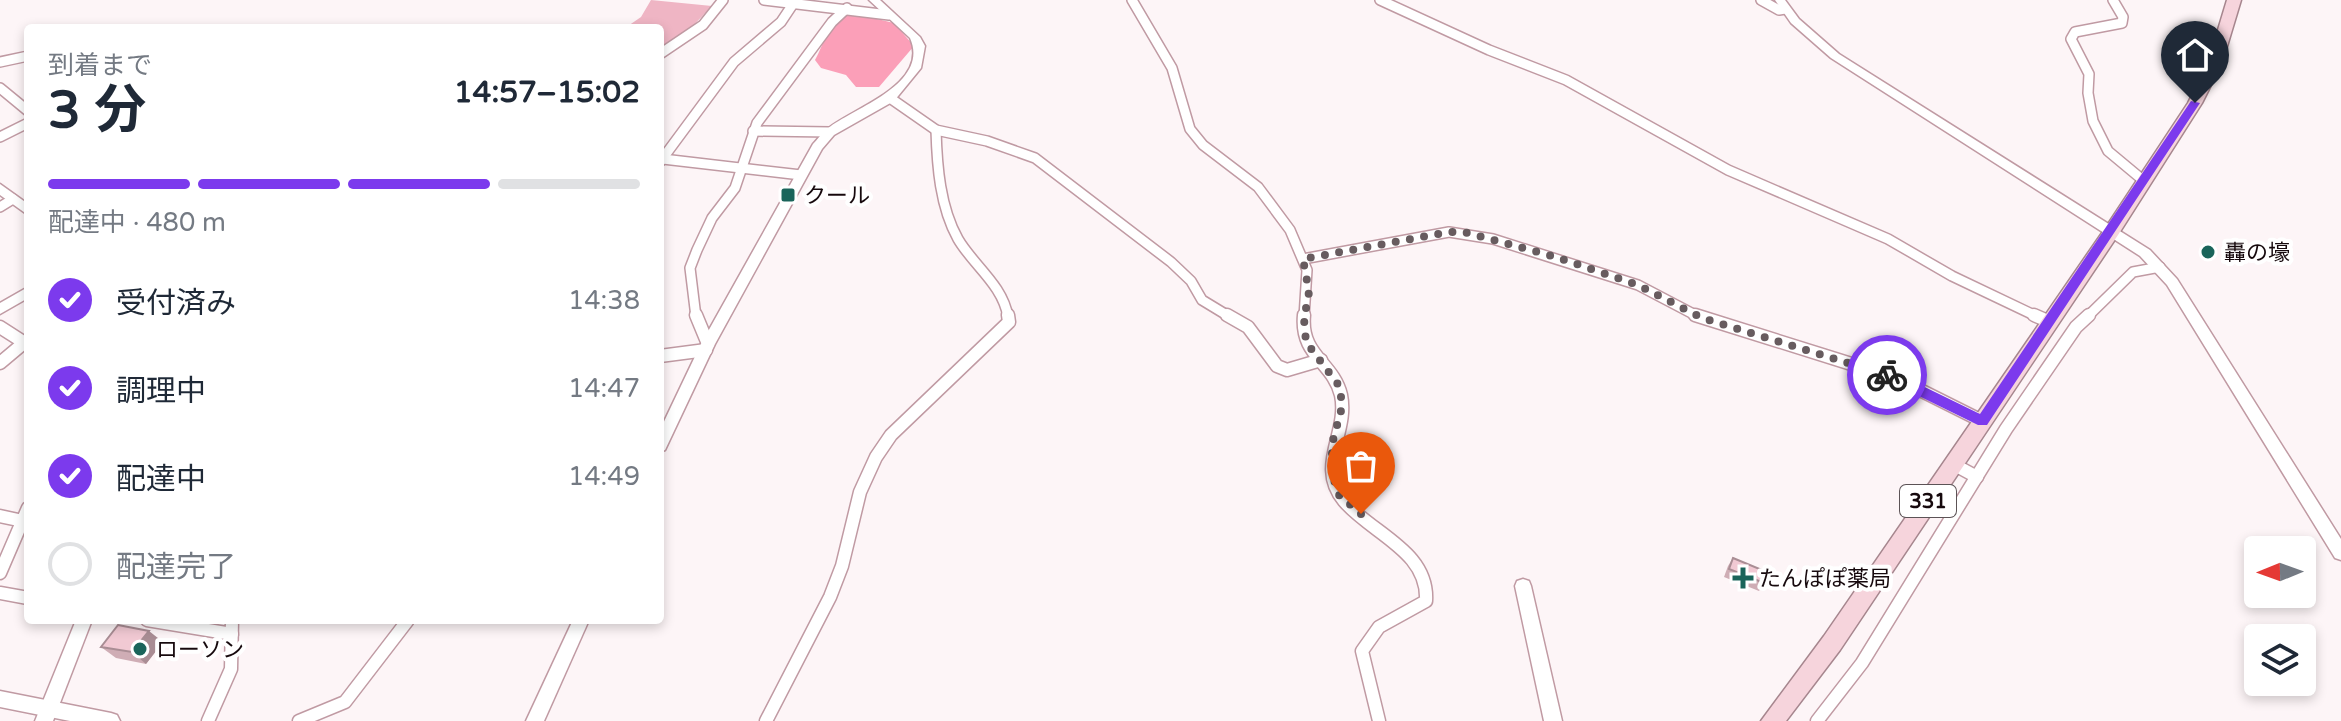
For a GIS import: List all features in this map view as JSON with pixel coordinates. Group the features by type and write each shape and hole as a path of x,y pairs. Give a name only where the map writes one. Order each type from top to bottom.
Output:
{"highway":[{"name":"331","path":"1772,721 1832,643 2112,231 2195,103 2215,63 2234,0"}],"street":[{"path":"664,52 707,22 723,0"},
{"path":"764,0 830,10 844,4 889,15"},
{"path":"664,438 707,347 801,175 830,132 890,98 915,68 919,46 915,37 874,0"},
{"path":"1132,0 1173,70 1184,118 1194,136 1265,194 1303,259 1309,292 1304,319 1306,342 1340,387 1342,407 1332,444 1332,474 1339,495 1413,562 1424,576 1429,591 1426,601 1372,631 1365,641 1362,651 1379,721"},
{"path":"1380,0 1489,50 1566,80 1728,170 1888,239 1952,276 2050,322"},
{"path":"1761,0 1779,10 1783,4 1835,56 2112,231 2160,267 2341,553"},
{"path":"2113,0 2123,17 2122,23 2075,32 2071,39 2089,74 2088,93 2093,121 2108,151 2144,181"},
{"path":"664,158 734,62 781,22 793,4"},
{"path":"707,347 698,325 690,268 712,218 735,188 753,131 844,4"},
{"path":"0,62 24,56"},
{"path":"0,88 24,108"},
{"path":"890,98 936,130 987,141 1035,158 1171,262 1191,281 1202,300 1248,327 1277,366 1287,370 1321,360"},
{"path":"0,137 24,125"},
{"path":"766,721 816,628 840,574 864,476 877,453 891,435 1009,322 1009,309 971,259 954,230 936,154 936,130"},
{"path":"753,131 830,132"},
{"path":"664,161 801,175"},
{"path":"0,188 24,208"},
{"path":"0,207 13,199"},
{"path":"1303,259 1449,232 1493,239 1638,285 1702,318 1896,378 1982,421"},
{"path":"1817,721 1871,650 1977,477 2076,327 2133,272 2160,267"},
{"path":"0,309 24,294"},
{"path":"0,327 24,342"},
{"path":"0,363 24,345"},
{"path":"664,355 707,347"},
{"path":"1953,464 1977,477"},
{"path":"0,516 24,514"},
{"path":"0,573 24,519"},
{"path":"1523,586 1553,721"},
{"path":"0,593 24,597"},
{"path":"47,715 82,624"},
{"path":"196,624 232,627 231,669 208,721"},
{"path":"299,721 345,702 405,624"},
{"path":"535,721 579,624"},
{"path":"0,699 47,715 111,721"}],"shaded area":[{"path":"651,0 712,6 686,33 664,46 664,24 631,24 641,17"},
{"path":"852,13 894,23 914,46 879,87 856,87 846,75 821,68 815,60 833,25 844,15"}],"building":[{"path":"1733,558 1767,572 1764,583 1729,569"},
{"path":"118,625 149,631 132,652 101,647"}],"way so far":[{"path":"1361,514 1339,495 1332,474 1332,444 1342,407 1340,387 1306,342 1304,319 1309,292 1303,259 1449,232 1464,232 1556,257 1638,285 1702,318 1887,375"}],"place":[{"name":"クール","path":"788,195"},
{"name":"轟の壕","path":"2208,252"},
{"name":"たんぽぽ薬局","path":"1743,578"},
{"name":"ローソン","path":"140,649"}],"route":[{"path":"1887,375 1982,421 2195,103"}]}
